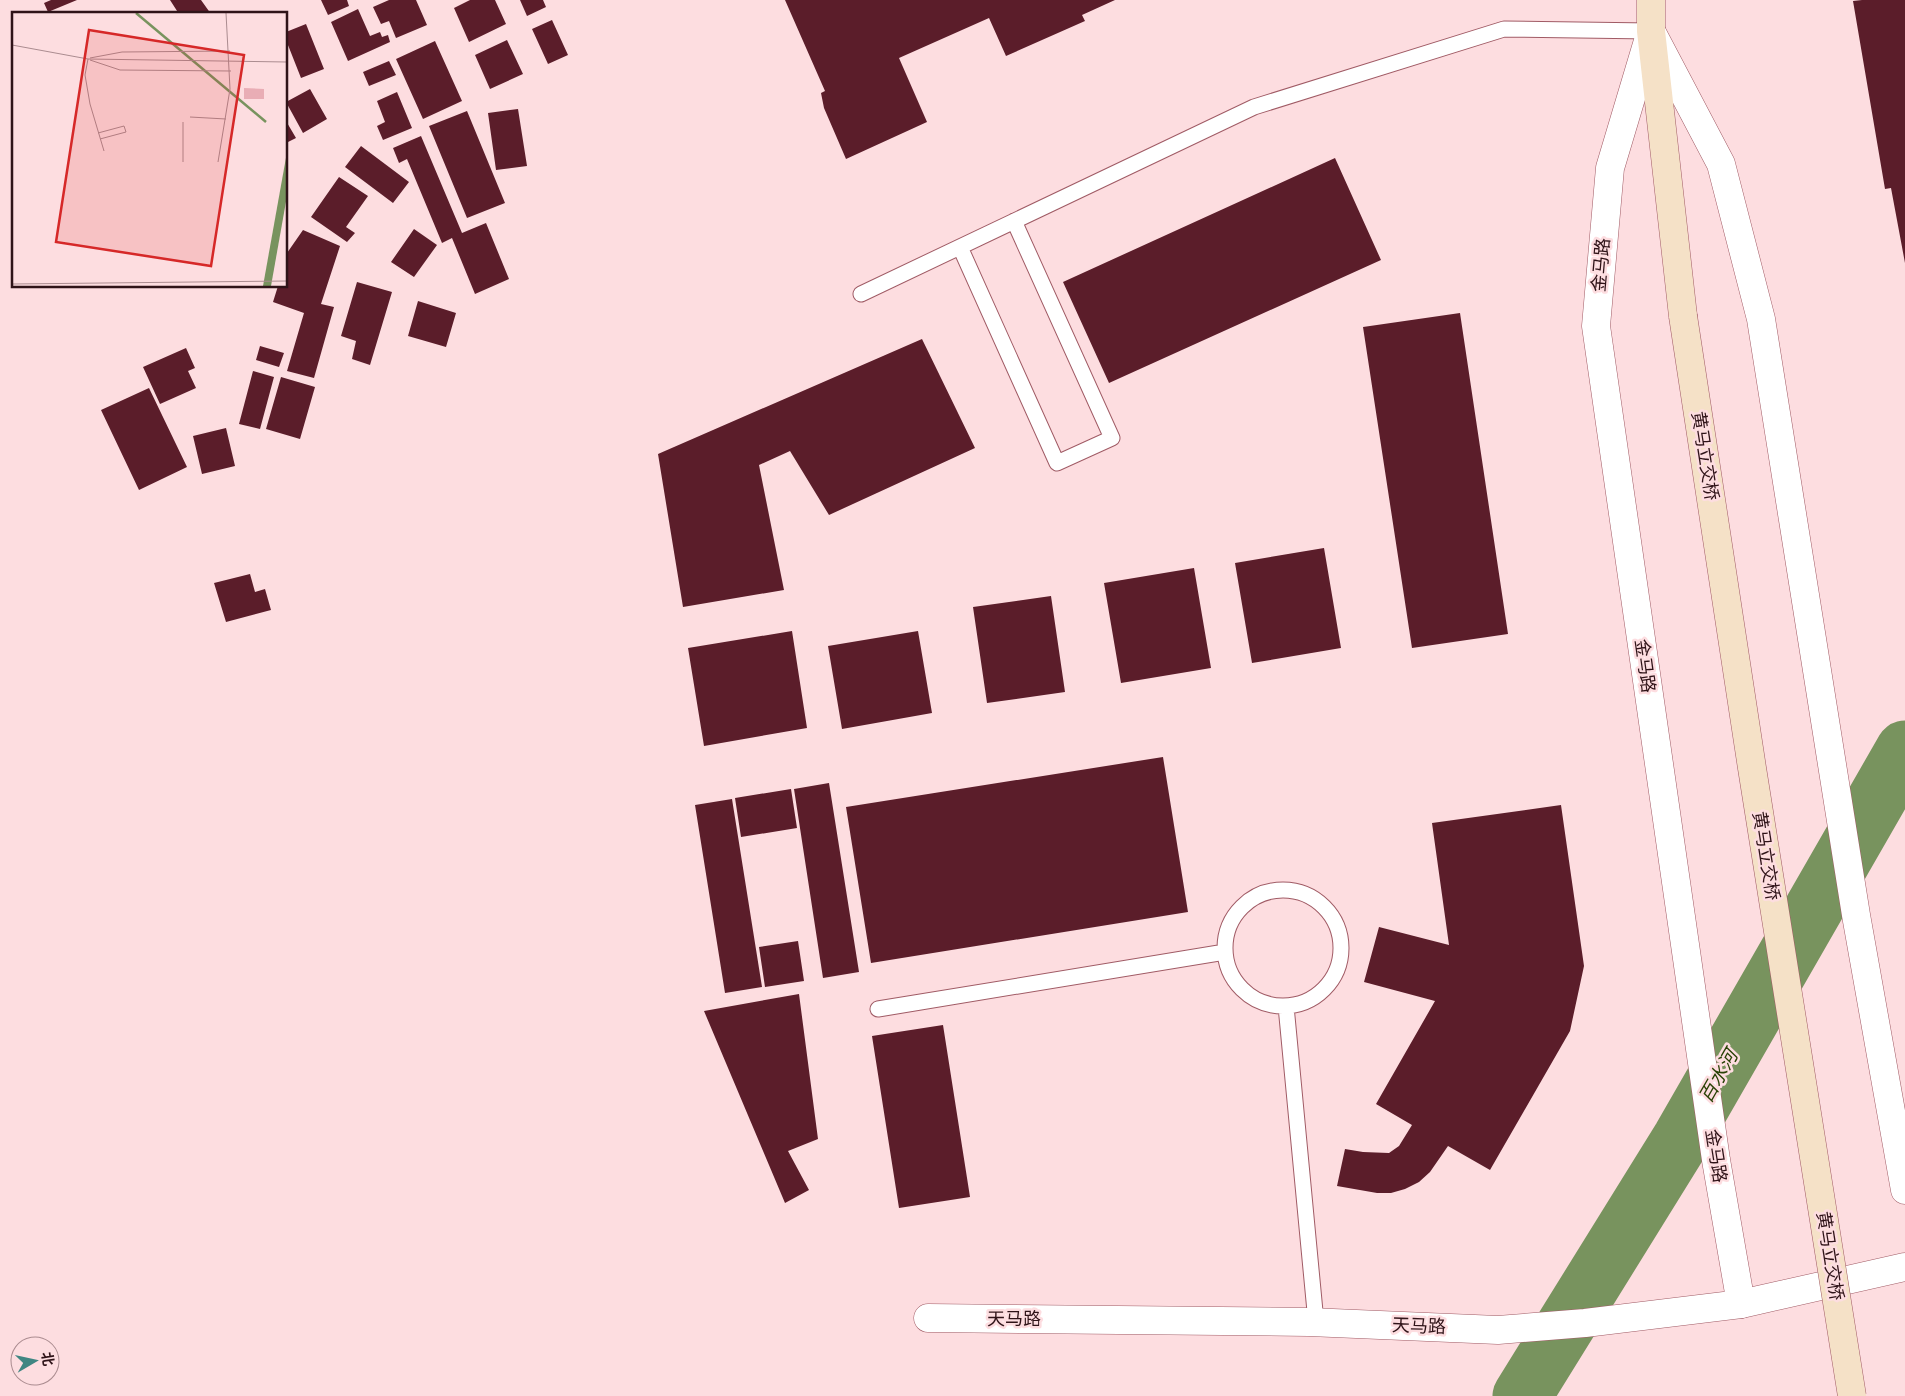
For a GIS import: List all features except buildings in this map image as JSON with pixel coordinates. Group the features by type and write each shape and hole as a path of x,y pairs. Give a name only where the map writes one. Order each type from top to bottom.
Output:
{"main road":[{"name":"金马路","path":"1651,0 1651,31 1683,316"},
{"name":"黄马立交桥","path":"1683,316 1752,768 1852,1396"}],"street":[{"name":"金马路","path":"1651,31 1721,164 1761,319 1856,915 1905,1190"},
{"name":"金马路","path":"1651,31 1610,168 1596,326 1716,1160 1741,1304"},
{"name":"天马路","path":"928,1318 1316,1322 1498,1330 1585,1323 1741,1304 1905,1267"}],"lane":[{"path":"861,294 1254,107 1504,29 1651,31"},
{"path":"960,247 1057,463 1112,438 1014,221"},
{"path":"1287,890 1303,893 1318,901 1329,913 1338,928 1341,944 1340,960 1334,976 1324,989 1311,999 1296,1005 1286,1006 1263,1003 1248,995 1236,983 1229,969 1225,952 1226,936 1232,920 1242,907 1255,897 1270,891 1287,890"},
{"path":"878,1009 1225,952"},
{"path":"1286,1006 1316,1322"}],"waterway":[{"name":"百水河","path":"1522,1396 1682,1138 1905,750"}]}
